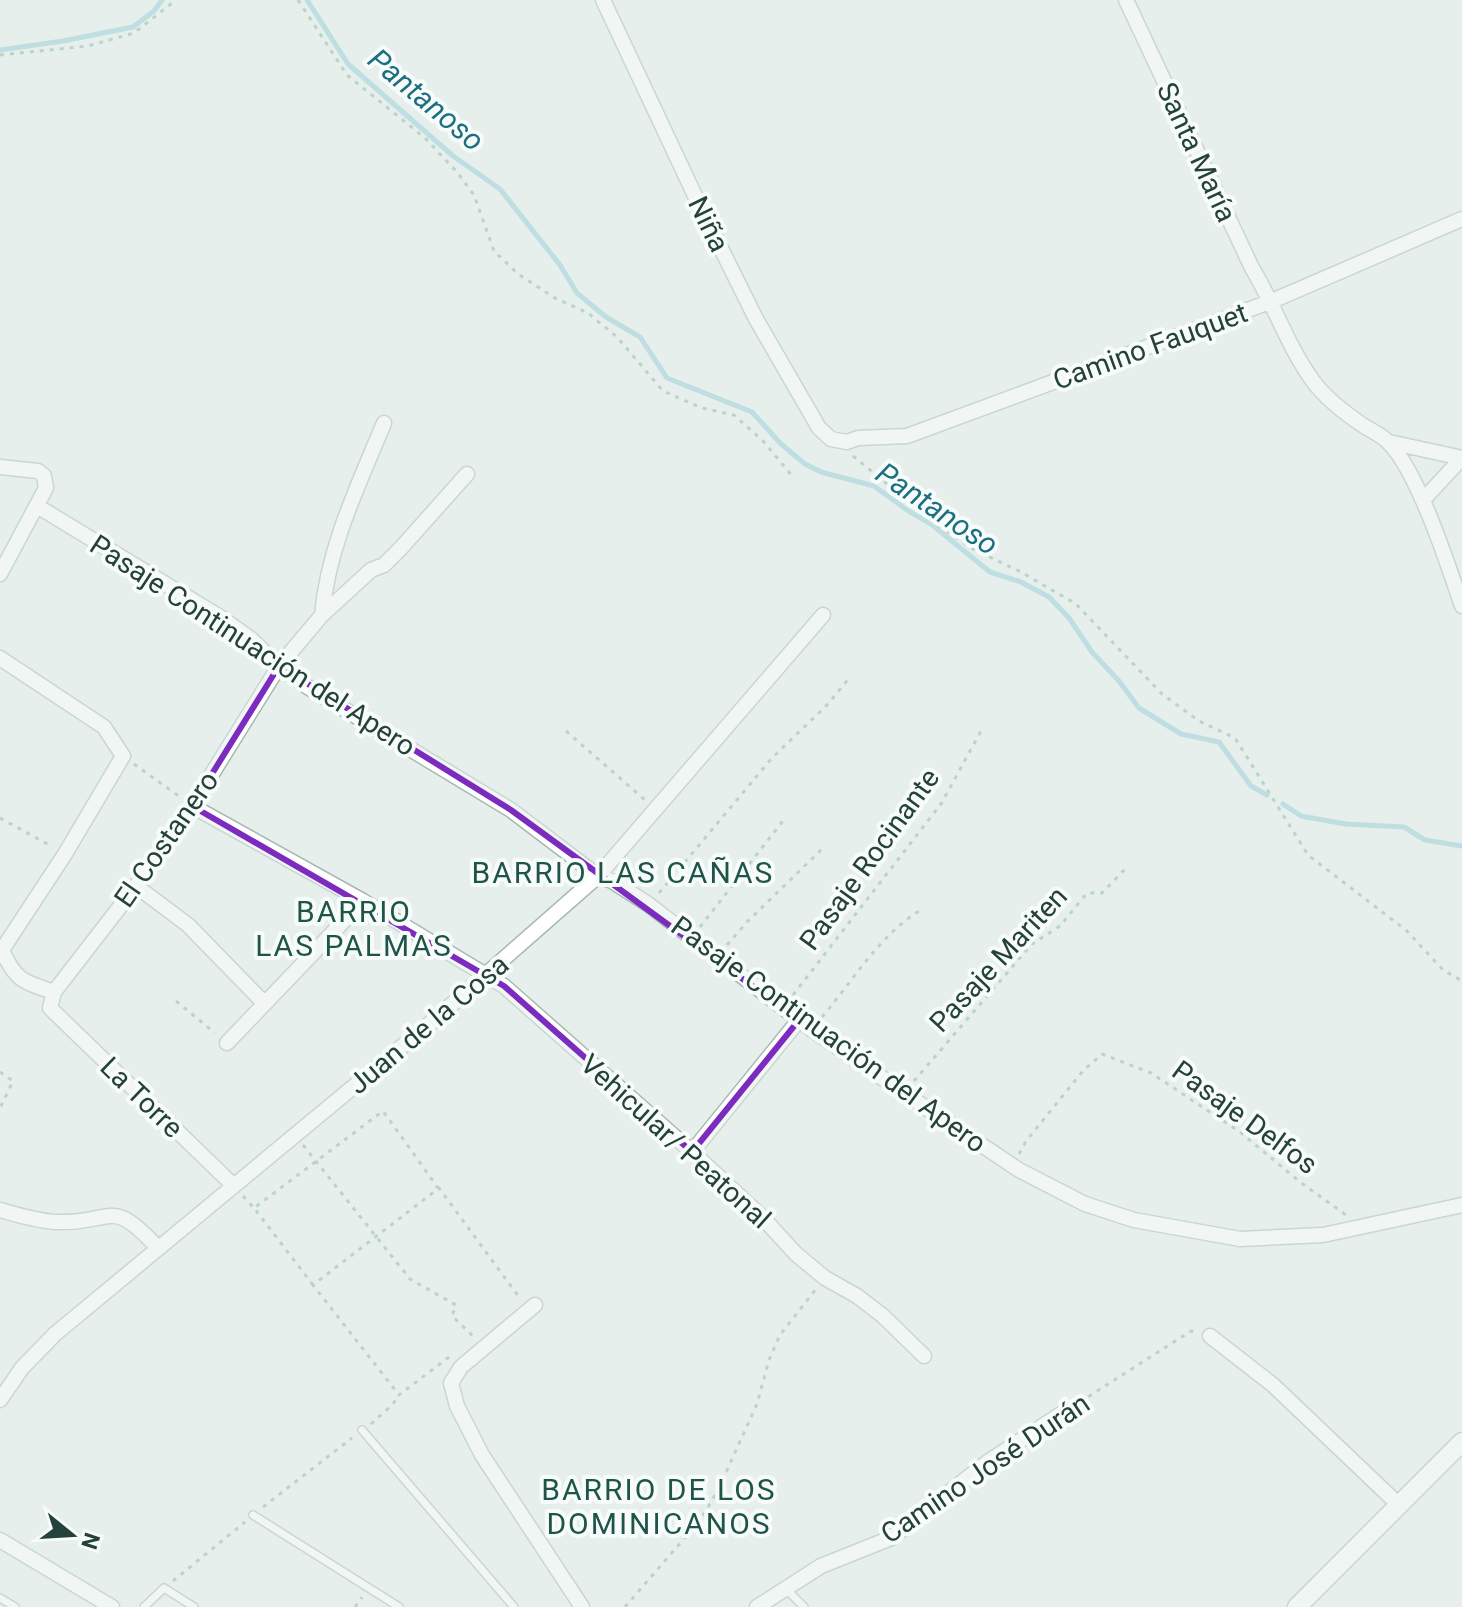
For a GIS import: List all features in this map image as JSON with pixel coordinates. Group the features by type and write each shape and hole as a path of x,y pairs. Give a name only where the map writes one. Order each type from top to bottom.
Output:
{"street":[{"name":"Niña","path":"603,0 756,319 819,428 831,439"},
{"name":"Santa María","path":"1126,0 1252,268 1314,382 1336,405 1389,442"},
{"name":"Camino Fauquet","path":"831,439 847,442 858,438 907,436 1272,301 1462,219"},
{"path":"322,615 325,586 341,527 384,423"},
{"path":"1389,442 1462,458"},
{"path":"1389,442 1423,500 1462,606"},
{"path":"1423,500 1462,458"},
{"path":"0,467 38,471 44,476 46,488 0,574"},
{"path":"279,666 322,615 371,570 384,565 467,474"},
{"name":"Pasaje Continuación del Apero","path":"37,506 220,617 306,686 511,810 598,876 612,881 692,936 805,1024 1019,1170 1085,1204 1108,1212 1134,1220 1240,1239 1303,1237 1362,1227"},
{"name":"Juan de la Cosa","path":"0,1400 22,1368 55,1334 295,1136 598,876 823,615"},
{"path":"0,658 104,727 123,756 65,854 1,951 6,976 54,992"},
{"name":"El Costanero","path":"50,1008 54,992 136,886 192,806 279,666"},
{"name":"Vehicular/ Peatonal","path":"192,806 363,901 504,986 692,1152 763,1218 796,1254 825,1278 857,1296 883,1316 924,1356"},
{"path":"136,886 188,925 264,1003"},
{"path":"227,1043 363,901"},
{"name":"La Torre","path":"50,1008 234,1186"},
{"path":"692,1152 805,1024"},
{"path":"1362,1227 1462,1205"},
{"path":"0,1210 55,1222 116,1215 137,1225 158,1248"},
{"path":"528,1303 461,1367 451,1383 457,1406 482,1455 582,1607"},
{"path":"1210,1336 1273,1385 1400,1506"},
{"name":"Camino José Durán","path":"757,1607 821,1566 891,1538 989,1461 1067,1410"},
{"path":"1297,1607 1462,1442"},
{"path":"0,1540 112,1607"}],"lane":[{"path":"362,1430 514,1607"},
{"path":"253,1515 399,1607"},
{"path":"144,1607 164,1588 194,1607"},
{"path":"785,1588 804,1607"},
{"path":"0,1598 15,1607"}],"path":[{"path":"0,55 88,46 134,33 176,0"},
{"path":"298,0 347,75 425,138 456,171 474,195 494,251 518,274 555,298 588,313 608,329 663,391 702,408 734,415 763,441 793,477"},
{"path":"831,439 969,547 1076,604 1162,694 1199,721 1235,738 1308,855 1407,931 1443,970 1462,981"},
{"path":"648,904 772,758 829,703 850,677"},
{"path":"566,731 656,809"},
{"name":"Pasaje Rocinante","path":"783,1007 941,804 981,731"},
{"path":"123,756 192,806"},
{"path":"692,936 786,817"},
{"path":"0,818 65,854"},
{"path":"717,957 747,922 823,848"},
{"name":"Pasaje Mariten","path":"904,1093 1032,944 1060,926 1087,893 1102,893 1128,866"},
{"path":"805,1024 902,921 921,910"},
{"path":"176,1001 227,1043"},
{"name":"Pasaje Delfos","path":"1019,1170 1015,1165 1016,1159 1026,1141 1083,1071 1102,1054 1151,1073 1227,1123 1362,1227"},
{"path":"0,1072 13,1081 0,1108"},
{"path":"399,1395 254,1208 383,1111 528,1303"},
{"path":"295,1136 410,1279 456,1305 452,1316 475,1338"},
{"path":"313,1285 439,1188"},
{"path":"625,1607 701,1519 718,1490 757,1404 769,1360 780,1335 825,1278"},
{"name":"Camino José Durán","path":"1067,1410 1191,1331 1210,1336"},
{"path":"362,1430 393,1404 399,1395 450,1356"}],"highlighted area":[{"path":"279,666 511,810 799,1020 692,1152 504,986 192,806"}],"waterway":[{"name":"Pantanoso","path":"0,50 133,27 154,11 162,0"},
{"name":"Pantanoso","path":"307,0 348,64 453,156 500,189 560,265 577,293 606,317 640,337 667,378 752,412 780,443 805,464 821,472 874,486 931,524 990,572 1021,582 1049,597 1139,708 1181,734 1219,742 1251,786 1267,795"},
{"name":"Pantanoso","path":"1283,804 1301,816 1346,824 1404,827 1425,840 1462,846"}],"district":[{"name":"BARRIO LAS CAÑAS","path":"623,873"},
{"name":"BARRIO LAS PALMAS","path":"354,929"},
{"name":"BARRIO DE LOS DOMINICANOS","path":"659,1507"}]}
